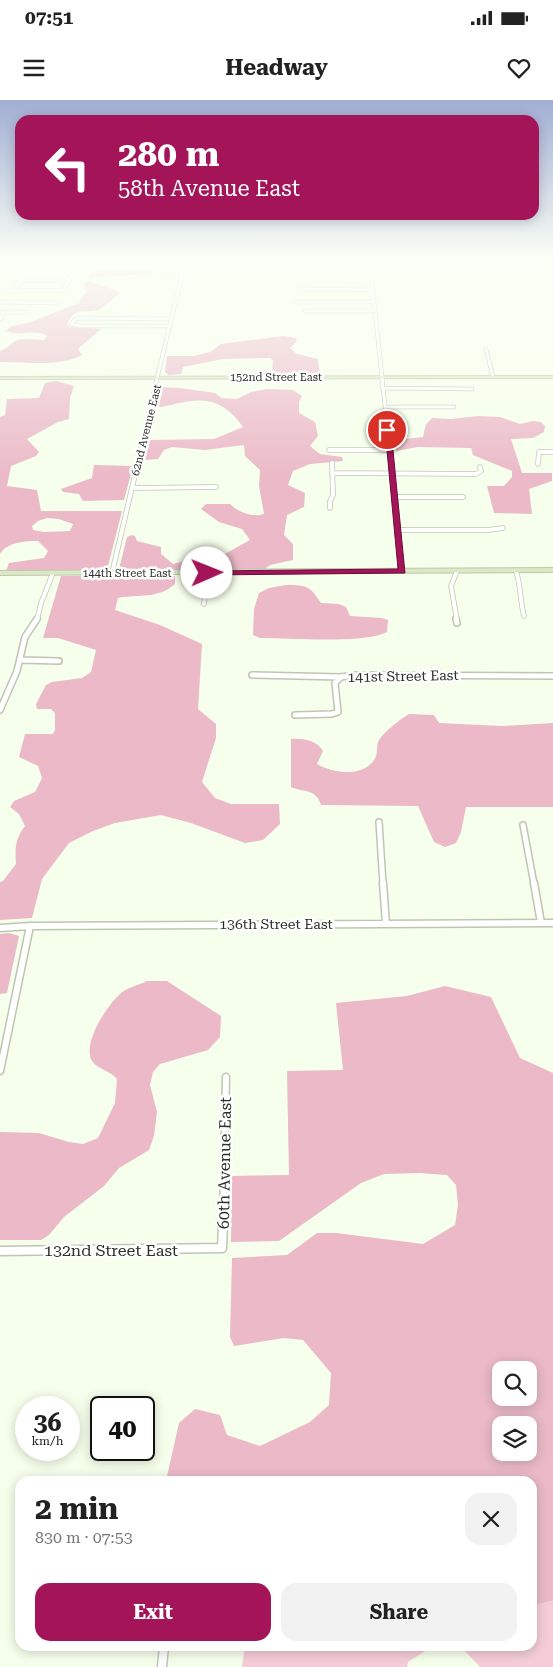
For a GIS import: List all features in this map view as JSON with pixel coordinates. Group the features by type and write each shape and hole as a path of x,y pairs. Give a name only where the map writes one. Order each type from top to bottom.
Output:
{"street":[{"name":"62nd Avenue East","path":"112,573 136,463 170,331"},
{"path":"377,331 402,572"},
{"path":"486,349 493,377"},
{"name":"152nd Street East","path":"0,378 553,377"},
{"path":"382,388 472,389"},
{"path":"385,407 454,407"},
{"path":"329,450 390,450"},
{"path":"538,464 539,452 553,452"},
{"path":"330,508 333,495 332,463"},
{"path":"332,473 476,474 481,472 480,467"},
{"path":"132,488 216,487"},
{"path":"394,497 463,497"},
{"path":"397,530 488,530 503,528"},
{"name":"144th Street East","path":"0,573 553,570"},
{"path":"457,571 452,586 457,623"},
{"path":"516,571 520,584 519,595 524,616"},
{"path":"0,710 15,676 25,637 37,620 41,603 53,573"},
{"path":"204,604 207,573"},
{"path":"20,660 59,661"},
{"name":"141st Street East","path":"252,675 341,677 355,675 553,676"},
{"path":"295,715 332,714 338,712 335,684 341,677"},
{"path":"379,822 386,924"},
{"path":"523,825 541,923"},
{"name":"136th Street East","path":"0,928 30,926 553,923"},
{"path":"0,1072 30,926"},
{"name":"60th Avenue East","path":"222,1248 226,1077"},
{"name":"132nd Street East","path":"0,1251 222,1248"},
{"path":"162,1667 164,1651"}],"shaded area":[{"path":"6,331 99,331 78,349 82,355 72,359 52,363 0,362 0,351 17,340 44,340 47,336 38,333 11,333"},
{"path":"283,336 297,338 290,348 297,354 318,359 319,369 323,376 272,376 273,360 270,358 223,359 183,367 181,374 169,375 165,372 167,356 194,356 210,352 221,344"},
{"path":"56,381 74,386 70,398 69,419 58,422 27,439 39,452 36,456 11,466 7,486 37,490 41,511 122,511 107,570 6,571 9,563 44,558 48,551 38,541 12,545 0,554 0,417 5,415 7,399 39,398 45,383","holes":["47,518 59,519 73,524 70,531 44,532 33,530 32,526 38,521"]},
{"path":"161,387 215,393 222,398 237,399 251,392 267,389 293,390 302,396 299,402 299,413 315,422 318,436 310,446 320,454 342,457 343,461 310,464 293,471 288,485 305,493 304,507 287,515 284,535 293,544 293,560 270,565 265,569 222,570 223,555 250,540 242,529 219,522 201,509 206,504 230,504 246,513 264,514 259,486 260,470 245,456 244,445 205,450 172,447 164,450 158,459 144,460 148,440 214,439 243,427 230,412 216,403 208,401 190,401 156,407"},
{"path":"478,416 500,417 520,424 533,421 541,422 545,426 544,432 533,438 511,439 522,473 552,473 552,481 529,489 532,514 494,513 487,486 504,486 512,477 512,471 473,455 471,448 418,447 396,451 396,440 423,437 426,424 432,418 451,419"},
{"path":"94,465 133,466 124,500 83,501 79,494 63,492 61,489 92,478"},
{"path":"135,536 137,541 161,547 161,554 173,564 199,557 211,558 209,569 119,569 127,537"},
{"path":"61,576 175,576 175,584 162,592 118,598 115,610 160,625 202,644 198,709 216,724 216,738 202,782 215,798 231,804 279,804 280,824 263,840 245,843 191,823 161,815 115,823 69,843 42,879 32,918 0,920 0,882 3,881 16,864 16,844 25,826 19,814 10,807 14,801 35,792 42,778 38,766 19,757 25,734 53,734 55,730 55,713 51,709 37,709 36,704 46,685 52,682 82,678 91,672 96,650 58,638 43,638"},
{"path":"286,585 303,586 311,590 321,603 339,604 346,607 350,616 388,620 387,632 376,636 345,639 260,638 253,635 254,609 259,593 269,588"},
{"path":"409,714 434,715 439,723 502,726 553,723 553,807 466,807 461,832 456,843 445,847 434,842 418,806 321,805 313,793 291,787 291,739 304,739 317,744 323,751 317,764 341,772 358,771 372,763 376,756 378,742 382,736"},
{"path":"9,933 19,936 7,993 0,994 0,934"},
{"path":"147,981 167,981 221,1016 220,1037 208,1050 160,1064 153,1072 150,1085 157,1112 154,1136 149,1150 119,1168 104,1186 64,1217 49,1235 41,1240 0,1240 0,1132 39,1133 83,1144 98,1138 115,1103 117,1079 94,1064 90,1054 90,1045 102,1017 119,995"},
{"path":"445,986 491,997 520,1058 553,1073 553,1601 537,1604 537,1476 167,1476 179,1423 195,1409 220,1415 227,1435 260,1446 310,1422 329,1405 331,1373 303,1340 284,1338 234,1346 230,1337 232,1258 287,1255 317,1233 336,1233 423,1244 455,1225 458,1205 456,1185 447,1175 419,1173 384,1174 361,1183 279,1241 231,1242 232,1176 289,1175 287,1071 343,1070 336,1003 407,996"},
{"path":"553,1601 553,1667 480,1667 465,1651 537,1651 537,1604"},
{"path":"244,1651 425,1651 408,1662 407,1667 242,1667"}],"route":[{"path":"207,573 402,572 387,430"}]}
